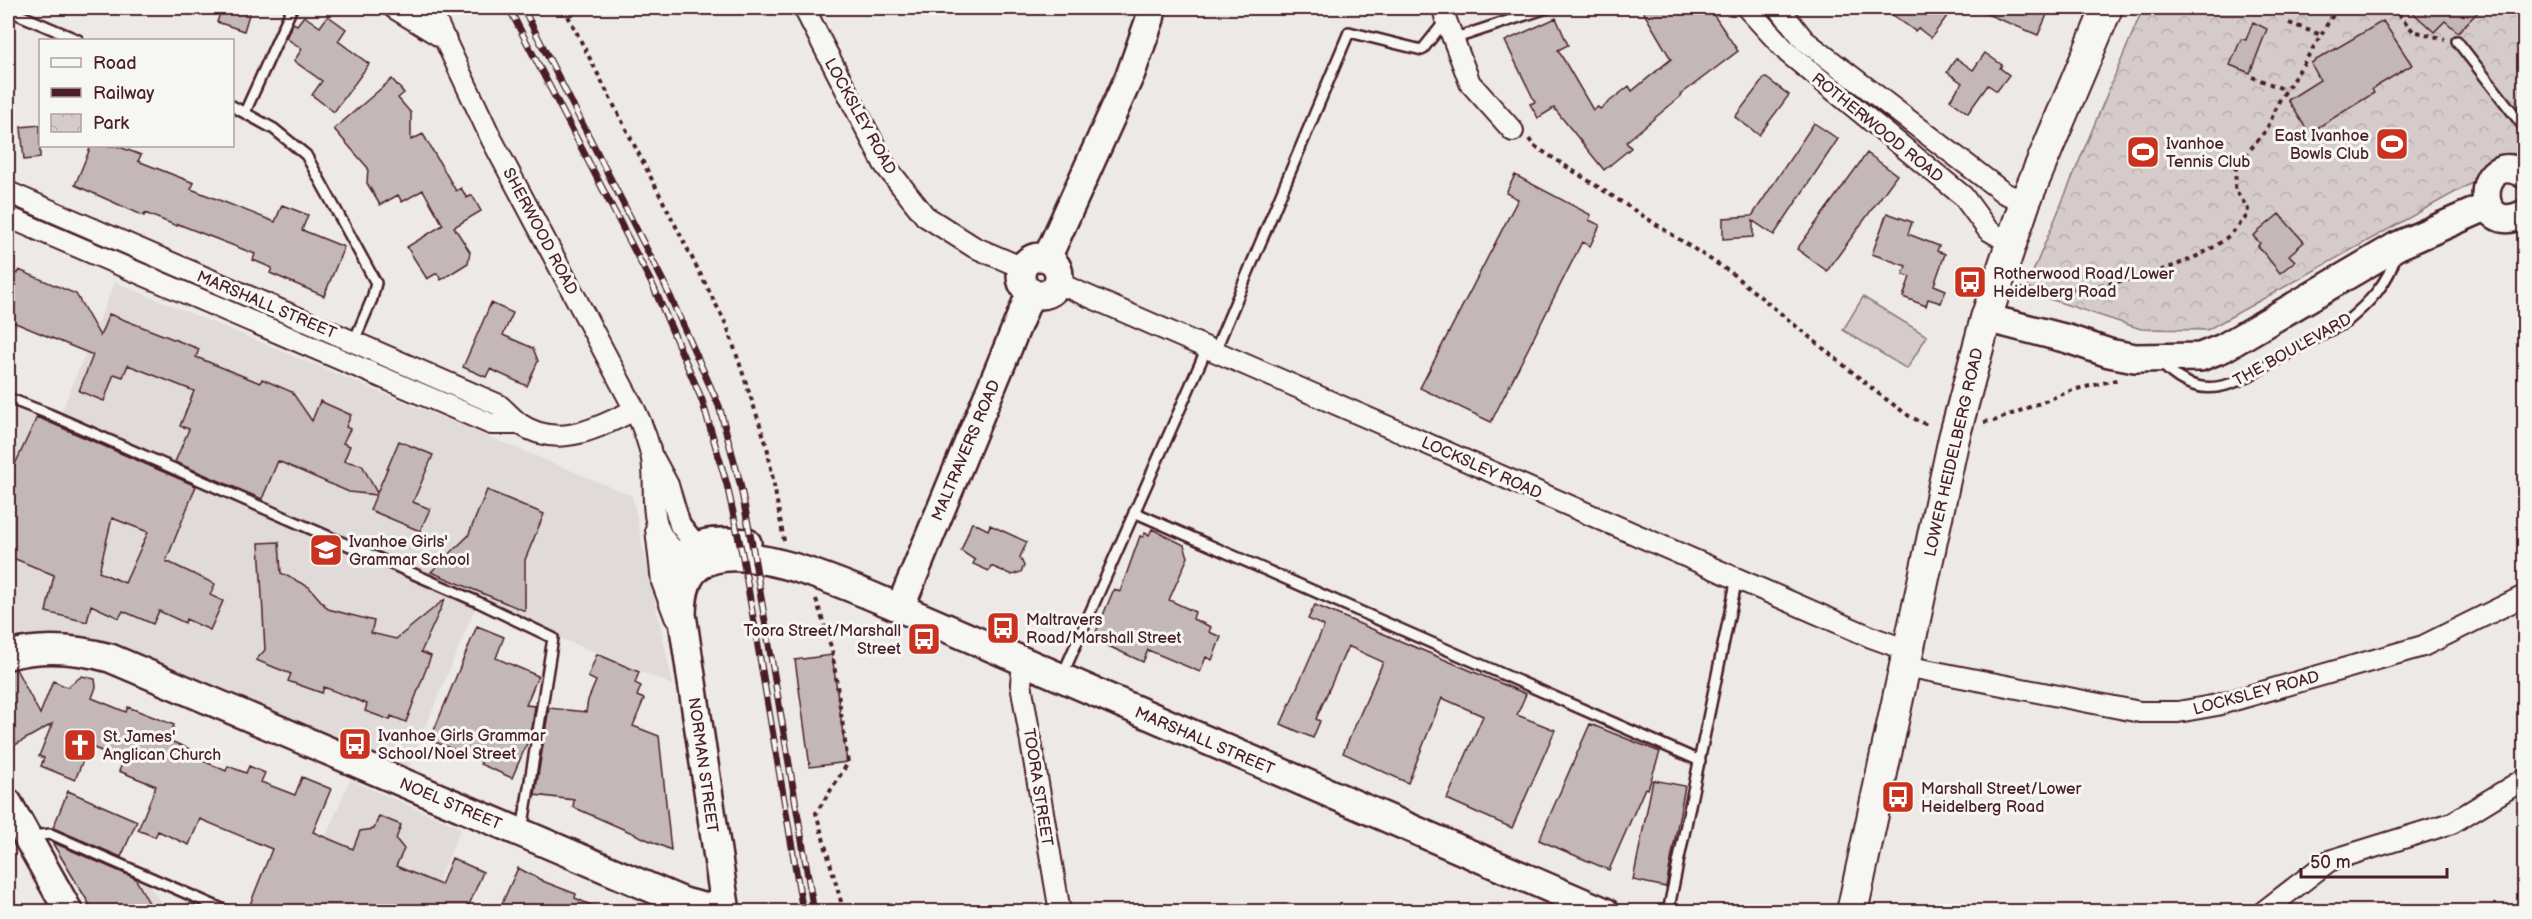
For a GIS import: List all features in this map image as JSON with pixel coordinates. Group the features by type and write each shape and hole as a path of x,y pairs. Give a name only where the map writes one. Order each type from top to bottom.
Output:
{"main road":[{"name":"LOWER HEIDELBERG ROAD","path":"1852,912 1956,428 1986,318 2025,202 2107,8"}],"street":[{"path":"394,8 446,40"},
{"name":"SHERWOOD ROAD","path":"430,8 491,138 635,410 651,454 668,485 692,556"},
{"name":"LOCKSLEY ROAD","path":"804,8 884,164 925,216 974,247 1871,637 1906,658 2140,712 2178,712 2217,705 2423,646 2524,596"},
{"name":"MALTRAVERS ROAD","path":"900,608 1040,275 1131,73 1152,8"},
{"name":"ROTHERWOOD ROAD","path":"1747,8 1788,53 1963,196 1988,230 2010,243"},
{"name":"ROTHERWOOD ROAD","path":"1779,8 1804,40 2004,193 2025,202"},
{"path":"1445,14 1470,84 1520,133"},
{"path":"2524,174 2508,169 2493,175 2485,190 2488,206 2500,217 2509,219 2524,214"},
{"name":"MARSHALL STREET","path":"8,192 499,405 520,424 544,435 561,437 593,429 635,410"},
{"name":"THE BOULEVARD","path":"1986,318 2146,358 2200,357 2213,353 2397,246 2488,206"},
{"name":"MARSHALL STREET","path":"8,217 491,424 520,424"},
{"name":"SHERWOOD ROAD","path":"651,454 655,510 660,534 668,545 692,556"},
{"path":"655,510 663,589 684,629"},
{"path":"692,556 711,542 767,545 786,551"},
{"name":"MARSHALL STREET","path":"786,551 805,569"},
{"name":"MARSHALL STREET","path":"692,556 719,560 743,558 805,569 1605,912"},
{"name":"NORMAN STREET","path":"692,556 675,567 675,573 725,908"},
{"name":"NOEL STREET","path":"8,656 36,649 61,649 110,658 684,902 725,908"},
{"name":"TOORA STREET","path":"1023,662 1022,684 1060,912"},
{"path":"2263,912 2329,861 2452,823 2524,778"},
{"path":"8,805 69,912"}],"lane":[{"path":"245,111 292,8"},
{"path":"1453,39 1547,8"},
{"path":"8,10 76,39"},
{"path":"1061,678 1134,512 1211,350 1348,32 1422,50 1445,14"},
{"path":"2457,40 2524,127"},
{"path":"234,107 245,111 295,144 306,155 376,283 372,299 354,341"},
{"name":"THE BOULEVARD","path":"2146,358 2174,377 2198,387 2220,387 2243,380 2346,322 2361,310 2393,267 2397,246"},
{"path":"8,398 478,602 553,638 522,833"},
{"path":"1134,512 1700,761"},
{"path":"1668,912 1737,578"},
{"path":"27,836 51,834 229,912"}],"path":[{"path":"564,8 727,326 766,446 786,551"},
{"path":"1996,285 2032,291 2088,286 2144,276 2184,263 2222,242 2247,216 2248,209 2235,189 2236,166 2267,129 2286,90 2337,8"},
{"path":"2382,8 2395,10 2413,31 2457,40"},
{"path":"2289,23 2321,35"},
{"path":"2252,76 2286,90"},
{"path":"1520,133 1533,145 1730,272 1879,394 1909,416 1929,426"},
{"path":"1984,422 1994,421 2073,390 2126,377 2146,358"},
{"path":"814,595 832,650 848,763 816,813 843,912"}],"shaded area":[{"name":"Ivanhoe Girls' Grammar School","path":"115,282 632,496 673,685 477,603 407,771 108,646 24,634 8,638 8,401 58,420"},
{"path":"350,780 461,828 425,911 293,912"},
{"path":"47,836 143,877 167,911 92,911"}],"green space":[{"path":"2143,8 2524,8 2524,154 2207,330 2141,329 2025,291"},
{"path":"1863,297 1927,336 1907,369 1843,330"}],"building":[{"path":"222,8 251,8 244,31 217,22"},
{"path":"1641,8 1709,8 1738,51 1680,95 1626,142 1631,148 1604,170 1554,108 1538,118 1530,104 1535,102 1505,41 1556,18 1568,45 1558,50 1593,110 1598,107 1600,109 1629,86 1632,91 1671,59"},
{"path":"1883,8 1953,8 1931,38 1918,28 1915,31"},
{"path":"1972,8 2050,8 2038,35"},
{"path":"2408,8 2482,8 2458,32 2445,21 2434,32"},
{"path":"304,16 320,27 328,16 346,29 338,41 369,64 334,112 312,95 322,81 294,61 302,49 286,38 293,23 297,25"},
{"name":"East Ivanhoe Bowls Club","path":"2383,21 2412,65 2372,89 2374,93 2309,133 2288,100 2320,80 2311,63"},
{"path":"2253,22 2267,29 2250,73 2230,65 2241,39 2246,40"},
{"path":"1985,53 2002,65 2000,68 2009,75 1997,91 1988,85 1968,113 1950,100 1962,83 1947,72 1956,58 1973,70"},
{"path":"1765,77 1789,95 1759,135 1735,117"},
{"path":"392,79 404,93 398,98 411,113 411,140 423,134 456,191 461,188 467,198 472,195 481,211 454,227 470,252 468,263 441,280 437,273 427,279 407,247 443,225 423,190 402,202 398,195 380,205 367,183 368,168 334,129"},
{"path":"1814,123 1838,139 1774,235 1753,221 1753,237 1723,239 1723,218 1752,216"},
{"path":"39,125 40,158 24,160 21,127"},
{"path":"91,147 120,147 141,155 138,161 194,183 191,189 275,222 282,205 308,215 302,230 344,247 324,296 270,273 272,268 253,260 255,254 178,224 177,226 145,213 144,216 75,185"},
{"path":"1867,153 1897,175 1827,271 1797,249"},
{"path":"1515,175 1591,215 1589,220 1600,225 1590,246 1582,242 1491,422 1420,388 1518,199 1506,193"},
{"path":"1887,213 1912,222 1908,234 1939,246 1937,251 1945,254 1934,285 1946,290 1941,303 1928,299 1926,306 1903,297 1910,277 1903,274 1906,266 1872,254"},
{"path":"2279,214 2304,242 2289,255 2295,261 2280,273 2258,246 2260,243 2253,236"},
{"path":"8,270 18,274 19,270 76,294 100,336 109,314 199,349 196,357 260,383 262,379 292,392 312,421 320,401 351,415 346,427 350,429 343,443 350,446 344,461 362,465 377,493 399,441 433,455 413,502 430,509 420,531 370,510 376,495 349,492 278,461 262,499 175,462 189,429 180,426 194,391 128,365 123,377 114,374 104,401 79,391 93,355 8,320"},
{"path":"491,303 513,313 503,335 533,348 538,361 527,386 490,369 486,377 463,367"},
{"path":"37,417 196,486 166,561 215,584 210,595 223,601 210,630 186,619 185,623 159,611 153,624 123,611 119,618 91,605 87,622 46,612 54,575 8,556 8,469 12,471","holes":["112,518 148,532 125,583 99,572"]},
{"path":"487,490 544,514 525,560 525,611 431,572 468,536"},
{"path":"972,522 988,530 990,525 1027,542 1020,557 1024,566 1021,572 1012,575 991,566 989,571 973,564 975,560 961,551"},
{"path":"1152,529 1184,545 1188,557 1169,600 1195,612 1193,619 1211,627 1209,632 1221,637 1212,660 1206,657 1200,672 1148,650 1143,662 1093,639 1114,589 1120,592 1140,536 1143,537 1145,533 1149,535"},
{"path":"279,542 281,573 309,587 328,609 374,621 371,633 396,639 445,599 421,652 431,656 406,722 391,716 390,720 365,711 367,704 324,687 322,693 288,681 291,674 256,660 265,650 259,543"},
{"path":"1315,605 1526,694 1517,715 1555,730 1512,828 1447,799 1483,716 1442,698 1408,783 1343,753 1383,662 1348,646 1316,719 1320,721 1313,738 1281,724 1324,626 1308,619"},
{"path":"477,626 504,637 496,658 538,676 526,705 535,706 531,734 512,778 480,764 482,761 430,740"},
{"path":"597,654 639,672 635,683 641,686 637,696 644,699 633,726 659,736 671,850 573,807 574,800 535,795 549,708 586,712 596,681 588,677"},
{"path":"832,655 847,762 810,767 795,660"},
{"path":"16,669 40,714 53,681 67,687 82,676 95,679 96,687 92,698 126,712 128,707 174,725 168,740 192,750 190,755 226,771 228,766 246,773 249,766 265,773 261,782 295,795 302,777 331,789 313,832 353,849 360,831 374,829 379,816 401,825 396,839 404,849 396,866 441,885 452,858 483,872 466,912 247,912 272,849 200,819 189,845 158,831 155,837 138,830 156,786 119,771 124,760 89,746 75,780 41,766 44,758 39,756 52,724 8,749 8,670"},
{"path":"1590,724 1660,752 1648,789 1645,788 1609,870 1539,840"},
{"path":"1653,780 1685,786 1666,887 1633,880"},
{"path":"68,791 137,821 121,857 53,828"},
{"path":"52,842 135,878 154,912 94,912"},
{"path":"518,868 576,894 575,898 606,912 498,912"}],"railway":[{"path":"509,8 654,288 702,400 727,485 743,558 803,912"},
{"path":"523,8 665,285 719,406 740,483 752,544 814,912"}],"place":[{"name":"East Ivanhoe Bowls Club","path":"2392,144"},
{"name":"Ivanhoe Tennis Club","path":"2143,152"},
{"name":"Rotherwood Road/Lower Heidelberg Road","path":"1970,282"},
{"name":"Ivanhoe Girls' Grammar School","path":"326,550"},
{"name":"Maltravers Road/Marshall Street","path":"1003,628"},
{"name":"Toora Street/Marshall Street","path":"924,639"},
{"name":"Ivanhoe Girls Grammar School/Noel Street","path":"355,744"},
{"name":"St. James' Anglican Church","path":"80,745"},
{"name":"Marshall Street/Lower Heidelberg Road","path":"1898,797"}]}
